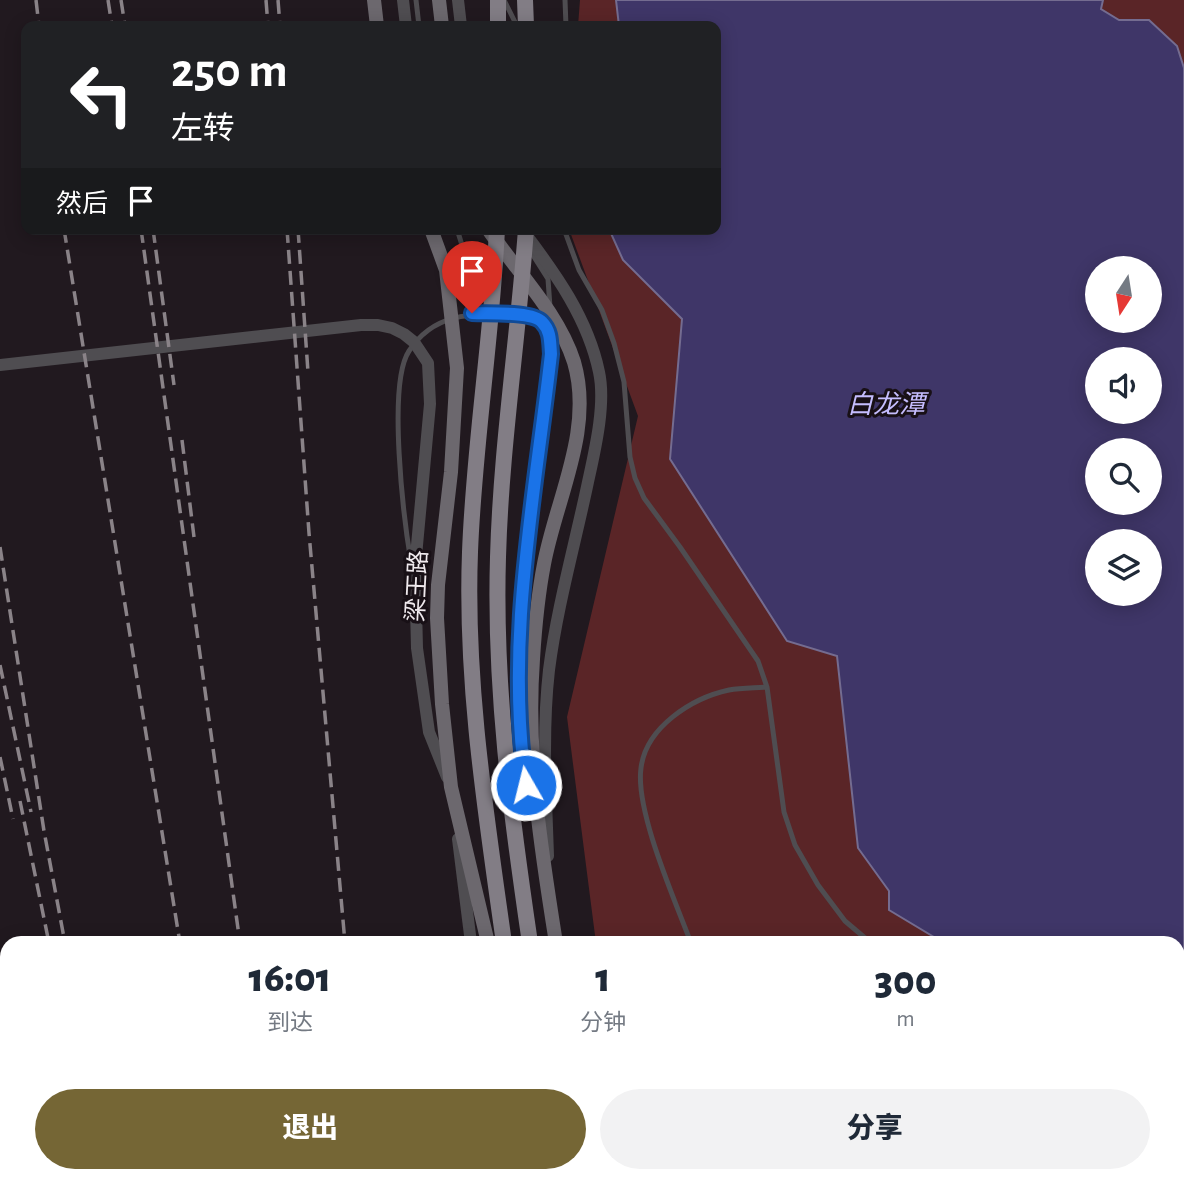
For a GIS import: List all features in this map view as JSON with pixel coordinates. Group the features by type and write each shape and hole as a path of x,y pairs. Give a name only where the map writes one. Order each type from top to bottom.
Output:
{"main road":[{"path":"374,0 376,21"},
{"path":"439,0 441,21"},
{"path":"498,0 498,21"},
{"path":"525,0 526,21"},
{"name":"梁王路","path":"433,235 446,270 457,368 451,472 438,585 437,618 442,704 452,787 486,936"},
{"path":"492,235 563,335 574,363 579,393 578,430 544,563 533,661 532,714 537,823 555,936"},
{"name":"梁王路","path":"497,235 494,291 474,475 470,554 470,642 476,731 503,936"},
{"path":"522,235 498,557 500,716 529,936"}],"street":[{"path":"403,0 405,21"},
{"path":"458,0 460,21"},
{"path":"440,235 446,270"},
{"path":"526,235 570,299 590,338 600,374 599,427 549,669 545,724 548,858 555,936"},
{"path":"0,365 378,325 392,328 414,342 422,351 429,371 430,404 418,526 415,589 417,648 429,732 452,787 470,936"}],"lane":[{"path":"416,0 418,21"},
{"path":"504,0 514,21"},
{"path":"565,0 566,21"},
{"path":"459,235 470,271 472,313"},
{"path":"525,235 548,279 550,292 551,354 533,490 518,637 520,743 526,785 537,823"},
{"path":"566,235 579,270 602,310 614,343 624,382 630,457 635,478 644,498 758,662 767,687 783,812 795,845 818,885 845,921 863,936"},
{"path":"415,589 401,485 399,424 402,369 408,351 425,333 441,322 472,313 529,316 542,321 550,335"},
{"path":"688,936 648,823 640,769 645,751 653,736 670,719 695,703 729,690 767,687"}],"shaded area":[{"name":"白龙潭","path":"580,0 1184,0 1184,936 595,936 567,717 638,416 571,235 721,235 721,21 578,21"}],"water":[{"name":"白龙潭","path":"616,0 1103,0 1101,9 1119,20 1149,20 1177,46 1184,68 1184,936 932,936 889,910 889,891 858,848 837,656 787,641 670,459 682,319 623,260 612,235 721,235 721,21 618,21"}],"railway":[{"path":"36,0 38,21"},
{"path":"108,0 111,21"},
{"path":"121,0 124,21"},
{"path":"266,0 268,21"},
{"path":"278,0 280,21"},
{"path":"65,235 179,936"},
{"path":"142,235 239,936"},
{"path":"154,235 174,385"},
{"path":"287,235 309,533 344,936"},
{"path":"298,235 308,372"},
{"path":"182,440 194,537"},
{"path":"0,547 44,831 64,936"},
{"path":"0,665 31,812"},
{"path":"0,757 13,819"},
{"path":"20,801 48,936"}],"route":[{"path":"472,313 529,316 542,321 550,335 551,354 533,490 518,637 520,743 526,785"}]}
